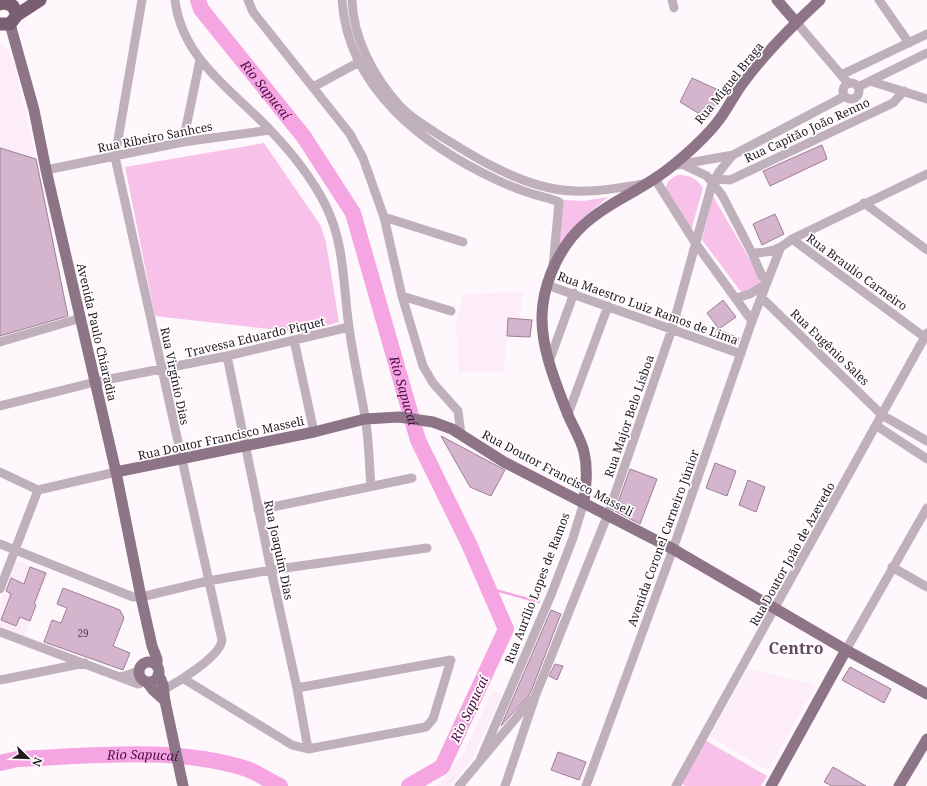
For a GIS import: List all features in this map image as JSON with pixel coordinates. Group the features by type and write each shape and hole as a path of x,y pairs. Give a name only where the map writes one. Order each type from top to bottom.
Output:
{"highway":[{"path":"6,23 40,0"},
{"path":"6,2 16,10 6,23"}],"main road":[{"path":"777,0 796,22"},
{"name":"Rua Miguel Braga","path":"552,268 572,237 589,220 607,206 677,165 712,128 743,83 796,22 820,0"},
{"name":"Avenida Paulo Chiaradia","path":"6,23 34,110 46,170 116,472 141,597 152,646 157,659 158,671 170,719 183,786"},
{"name":"Rua Aurílio Lopes de Ramos","path":"552,268 542,313 542,328 549,362 568,414 584,451 587,471 584,502"},
{"name":"Rua Doutor Francisco Masseli","path":"116,472 246,447 314,432 365,418 399,417 419,419 456,432 504,462 608,514 673,549 846,650 927,694"},
{"path":"142,667 152,663 158,671 152,681 146,681 140,677 142,667 152,646"},
{"path":"770,786 846,650"},
{"name":"Avenida Paulo Chiaradia","path":"146,681 153,690 164,694"},
{"path":"904,784 927,739"}],"street":[{"path":"115,157 142,0"},
{"path":"175,0 176,10 185,33 200,60 227,90 270,130 303,167 326,207 337,236 343,262 349,327 365,418 371,486"},
{"path":"248,0 253,12 350,134 363,158 384,217 402,296 427,374 458,411 456,432"},
{"path":"342,0 344,22 359,63 374,87 393,110 410,126 432,143 498,181 532,194 557,201 560,205 552,268"},
{"path":"352,0 358,35 376,76 400,106 416,120 481,160 549,188 575,192 602,191 651,181 752,321"},
{"path":"879,0 909,43"},
{"path":"796,22 842,74 848,83"},
{"path":"842,74 927,34"},
{"path":"858,87 927,53"},
{"path":"313,87 367,58"},
{"path":"183,142 200,60"},
{"path":"870,81 927,99"},
{"path":"848,83 854,83 860,92 857,97 852,100 845,96 843,89 848,83"},
{"name":"Rua Capitão João Renno","path":"714,181 730,180 893,103 904,92"},
{"path":"917,95 927,94"},
{"path":"677,165 733,155 845,96"},
{"name":"Rua Ribeiro Sanhces","path":"46,170 183,142 270,130"},
{"path":"714,181 733,155"},
{"name":"Rua Virgínio Dias","path":"115,157 222,644 218,650 164,694"},
{"path":"677,165 701,172 714,181 728,205 762,276 767,283 750,294 736,298"},
{"path":"752,253 769,252 780,249 792,239 864,203 927,174"},
{"name":"Rua Major Belo Lisboa","path":"505,786 536,694 608,514 672,329 714,181"},
{"path":"864,203 927,250"},
{"path":"384,217 464,242"},
{"name":"Rua Braulio Carneiro","path":"792,239 926,336"},
{"name":"Avenida Coronel Carneiro Júnior","path":"586,786 673,549 752,321 780,249"},
{"name":"Rua Maestro Luiz Ramos de Lima","path":"547,285 574,293 741,354"},
{"path":"549,362 574,293"},
{"path":"402,296 451,311"},
{"name":"Rua Eugênio Sales","path":"761,297 882,415 927,441"},
{"path":"568,414 608,306"},
{"path":"0,342 81,318"},
{"name":"Travessa Eduardo Piquet","path":"0,406 95,382 227,356 349,327"},
{"name":"Rua Doutor João de Azevedo","path":"676,786 926,336"},
{"path":"294,340 314,432"},
{"name":"Rua Joaquim Dias","path":"227,356 258,510 297,688 308,749"},
{"path":"876,426 927,460"},
{"path":"0,472 38,490 116,472"},
{"path":"258,510 412,478"},
{"path":"1,586 38,490"},
{"name":"Rua Aurílio Lopes de Ramos","path":"481,758 551,595 573,538 584,502"},
{"path":"846,650 927,508"},
{"path":"0,544 127,596 141,597 208,581 271,570 428,548"},
{"path":"892,567 927,587"},
{"path":"0,632 138,684 146,681"},
{"path":"184,679 292,745 308,749 426,727 433,719 451,660 297,688"},
{"path":"0,680 85,663"},
{"path":"121,677 142,667"},
{"path":"459,786 536,694"}],"shaded area":[{"path":"0,42 8,50 15,66 36,159 0,148"},
{"path":"264,143 321,226 326,242 339,322 304,333 155,316 125,167"},
{"path":"677,175 692,177 703,188 691,231 665,190 668,181"},
{"path":"713,196 761,279 755,290 742,293 702,240"},
{"path":"608,197 579,221 559,249 563,200 583,201"},
{"path":"523,292 520,319 508,319 504,372 459,373 456,322 463,294"},
{"path":"16,560 49,573 24,637 0,628 0,601"},
{"path":"748,669 816,685 768,770 710,737"},
{"path":"493,690 502,694 473,757 451,786 435,786 441,782 464,753"},
{"path":"705,740 767,776 761,786 685,786 682,784"}],"building":[{"path":"692,78 725,93 708,119 680,102"},
{"path":"822,145 827,159 770,186 763,171"},
{"path":"0,148 36,159 68,316 0,336"},
{"path":"775,214 784,234 762,245 753,224"},
{"path":"723,300 736,317 719,329 707,313"},
{"path":"508,318 532,320 530,337 507,336"},
{"path":"717,329 739,338 736,346 714,338"},
{"path":"441,436 505,470 491,496 470,487"},
{"path":"715,463 736,471 727,496 706,488"},
{"path":"630,469 657,479 640,524 615,511"},
{"path":"748,480 765,487 756,512 739,505"},
{"path":"30,567 46,573 34,604 36,605 30,621 20,617 16,626 1,620 11,594 6,591 11,578 24,584"},
{"path":"63,588 120,610 124,618 113,646 130,653 123,670 44,642 52,620 61,623 67,608 57,604"},
{"path":"551,610 561,614 530,694 501,726"},
{"path":"555,664 563,666 557,680 549,676"},
{"path":"850,667 891,689 884,703 842,680"},
{"path":"558,752 586,762 579,780 551,770"},
{"path":"833,767 866,786 832,786 824,782"}],"waterway":[{"name":"Rio Sapucaí","path":"198,0 201,9 304,137 353,213 418,440 469,544 506,629 442,767 409,786"},
{"path":"488,588 539,602"},
{"name":"Rio Sapucaí","path":"0,763 18,759 134,754 191,757 247,769 280,786"}],"district":[{"name":"Centro","path":"796,648"}]}
